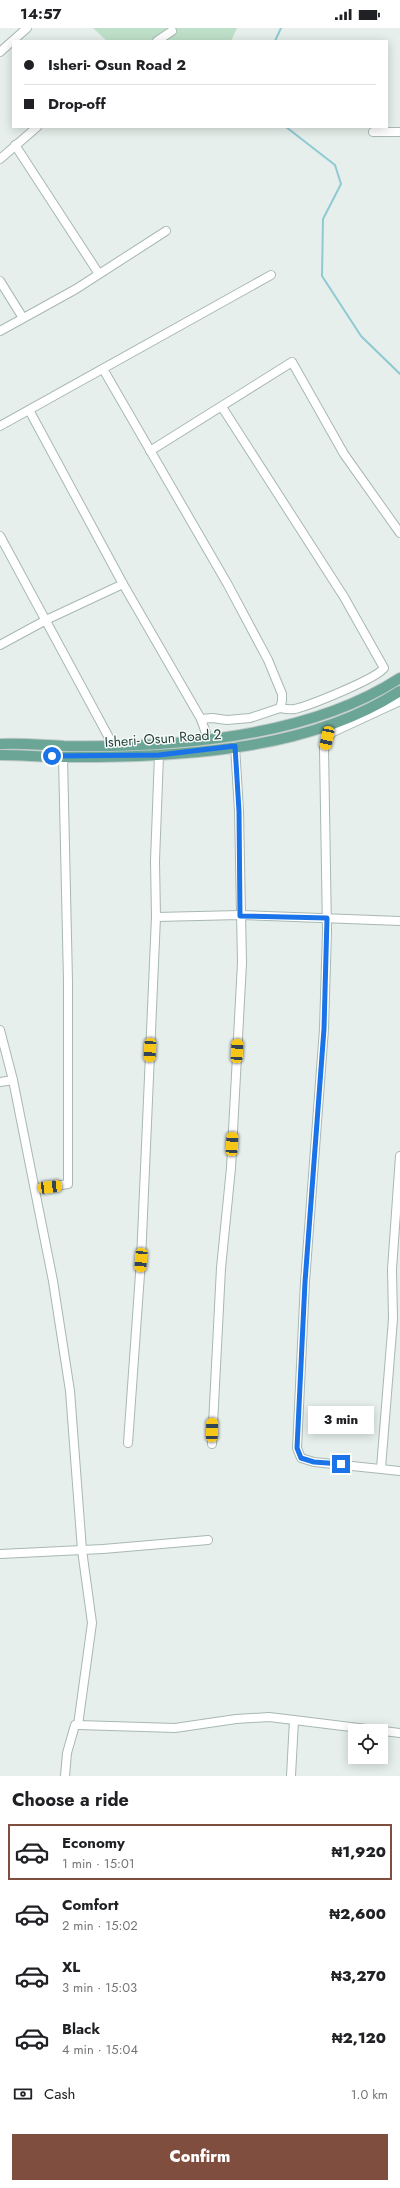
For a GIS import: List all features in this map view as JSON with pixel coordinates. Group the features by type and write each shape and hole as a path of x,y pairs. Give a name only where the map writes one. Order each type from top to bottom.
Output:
{"main road":[{"path":"1,743 64,746 113,745 208,739 266,730 346,707 383,689 400,678"},
{"name":"Isheri- Osun Road 2","path":"3,755 63,757 159,755 235,746 292,735 325,725 389,698 400,690"}],"street":[{"path":"14,40 27,28"},
{"path":"158,40 172,31"},
{"path":"0,52 12,41"},
{"path":"0,159 36,128"},
{"path":"373,132 400,132"},
{"path":"15,145 100,274"},
{"path":"0,330 100,274 166,231"},
{"path":"0,426 271,275"},
{"path":"0,281 23,318"},
{"path":"150,451 222,407 290,362 294,363 320,414 344,454 400,533"},
{"path":"103,369 228,585 268,660 282,694 280,708"},
{"path":"201,719 212,718 227,720 250,718 280,708 295,709 355,685 384,668 344,597 222,407"},
{"path":"29,410 123,584 201,719 208,739"},
{"path":"0,536 113,745"},
{"path":"0,645 46,620 123,584"},
{"path":"400,701 333,732 327,738 324,748 327,918 324,1029 305,1282 297,1448 301,1458 314,1462 400,1471"},
{"path":"1,743 3,755"},
{"path":"212,1444 212,1403 221,1268 231,1168 241,979 239,817 235,746"},
{"path":"128,1443 141,1260 156,917 155,861 159,755"},
{"path":"35,1189 65,1186 68,1184 68,982 63,757"},
{"path":"156,917 240,916 400,920"},
{"path":"0,1030 13,1080 53,1281 70,1391 82,1550 92,1623 78,1725"},
{"path":"0,1082 13,1080"},
{"path":"381,1468 393,1319 392,1269 400,1156"},
{"path":"0,1554 82,1550 208,1540"},
{"path":"65,1776 67,1753 75,1725 175,1728 236,1719 269,1717 400,1733"},
{"path":"291,1776 294,1720"}],"green space":[{"path":"93,28 237,28 231,40 106,40"}],"waterway":[{"path":"275,40 281,28"},
{"path":"287,128 335,165 341,184 323,219 322,276 361,336 400,374"}],"route":[{"path":"52,756 159,755 235,746 239,811 241,880 240,916 327,918 324,1029 305,1282 297,1448 301,1458 314,1462 341,1464"}]}
